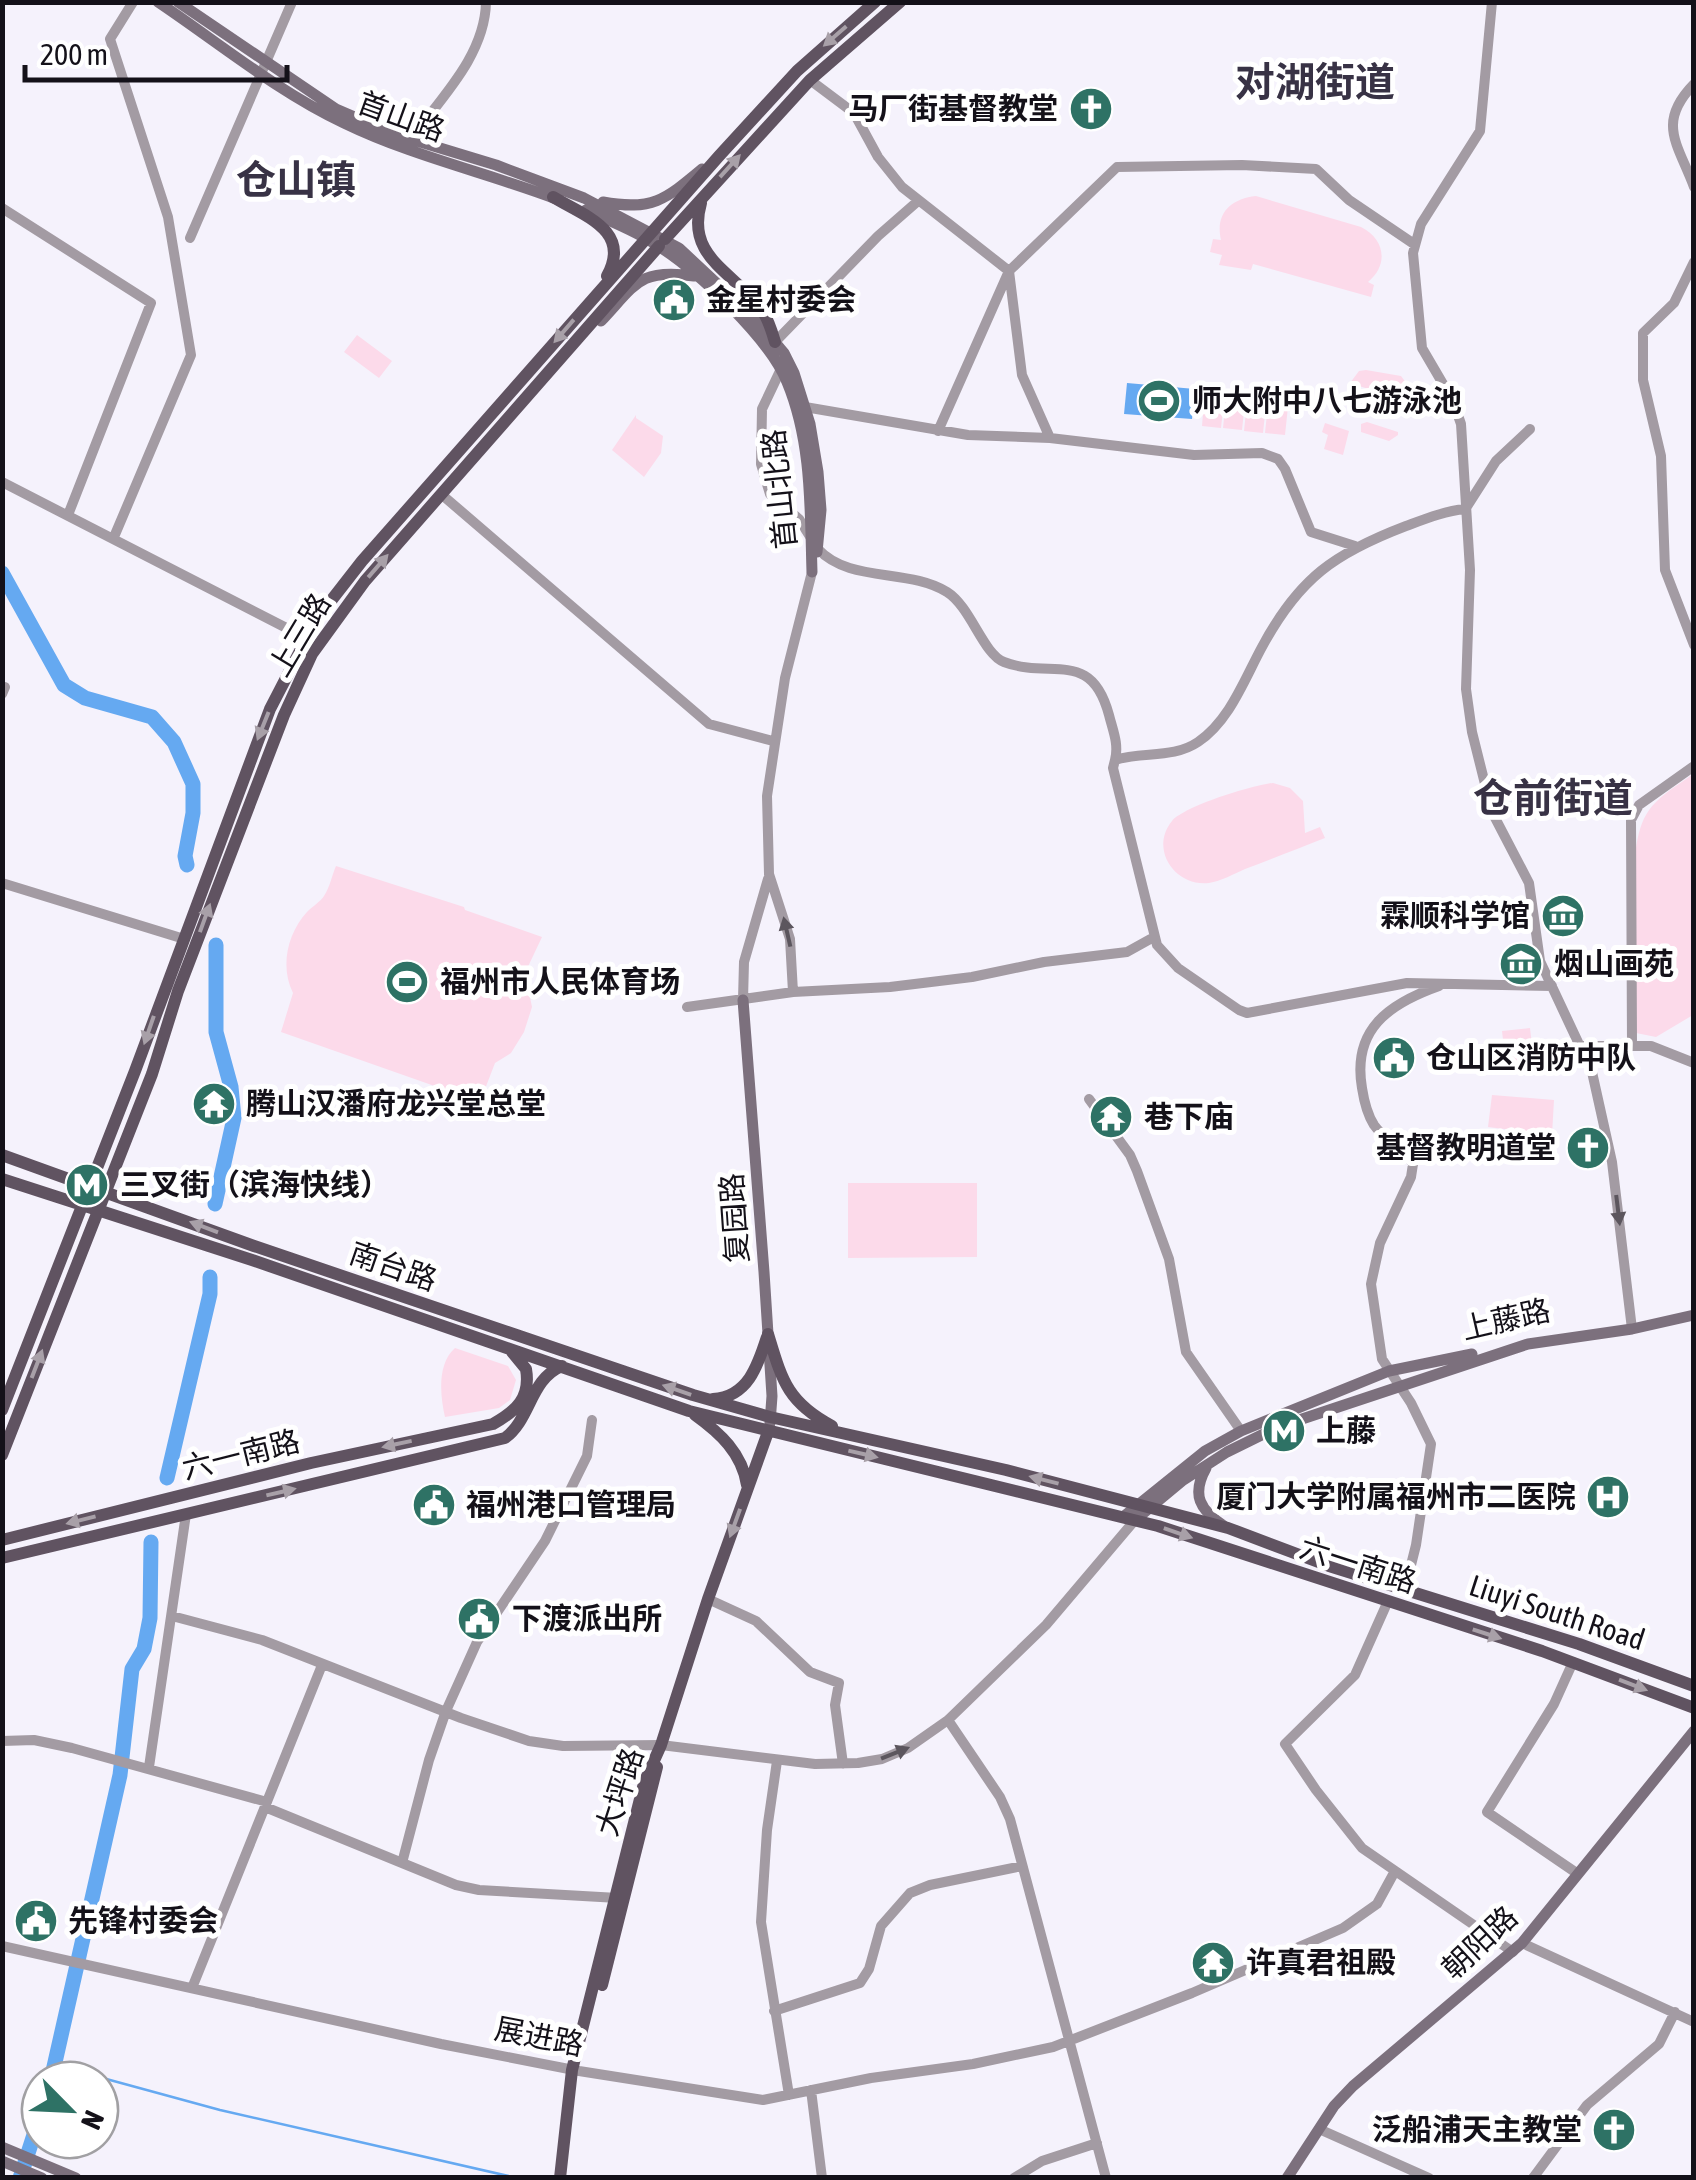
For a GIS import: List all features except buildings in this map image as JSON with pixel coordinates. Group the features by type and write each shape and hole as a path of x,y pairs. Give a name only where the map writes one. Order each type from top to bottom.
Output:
{"main road":[{"name":"首山路","path":"158,2 336,110 410,140 496,165 584,198 656,239"},
{"name":"首山路","path":"178,2 324,113 361,131 553,197 656,239"},
{"name":"上三路","path":"2,1455 152,1074 217,886 304,669 352,596 585,331 718,156 797,71 876,2"},
{"name":"上三路","path":"2,1410 8,1374 135,1071 270,709 306,638 362,561 594,298 703,197 810,80 900,2"},
{"path":"584,198 629,207 651,204 718,156"},
{"path":"553,197 593,219 611,238 615,254 612,265 594,298"},
{"path":"703,197 696,228 700,243 763,311 775,342"},
{"name":"首山北路","path":"656,239 751,328 781,369 798,416 814,544"},
{"name":"首山北路","path":"656,239 728,292 775,342 788,362 805,407 820,487 812,572"},
{"path":"585,331 600,322 650,274 694,276"},
{"name":"复园路","path":"743,1000 768,1334 768,1432"},
{"name":"南台路","path":"2,1154 254,1246 770,1417"},
{"name":"南台路","path":"2,1179 689,1411 768,1432"},
{"path":"1129,1518 1207,1465 1278,1427 1528,1344 1632,1329 1674,1320 1694,1311"},
{"name":"上藤路","path":"1144,1506 1205,1452 1241,1432 1389,1371 1620,1322 1632,1329"},
{"path":"707,1399 722,1398 744,1386 758,1365 768,1334"},
{"path":"768,1334 780,1375 795,1400 812,1415 847,1434"},
{"name":"六一南路","path":"2,1540 311,1463 493,1424 511,1414 523,1401 528,1377 518,1357 498,1344"},
{"name":"六一南路","path":"2,1558 505,1438 515,1431 542,1380 562,1366"},
{"path":"689,1411 732,1448 744,1469 748,1487"},
{"name":"六一南路","path":"770,1417 1228,1528 1405,1589"},
{"name":"六一南路","path":"768,1432 1129,1518 1572,1662 1694,1708"},
{"name":"大坪路","path":"576,2070 661,1745 768,1432"},
{"path":"1207,1465 1198,1484 1199,1502 1209,1516 1228,1528"},
{"name":"Liuyi South Road","path":"1405,1589 1694,1686"},
{"name":"朝阳路","path":"1288,2178 1353,2086 1518,1947 1694,1731"},
{"path":"560,2177 576,2070"},
{"path":"568,2178 576,2070"},
{"path":"7,2156 39,2172 76,2178"}],"street":[{"path":"114,537 191,355 168,217 110,40 134,2"},
{"path":"190,238 292,2"},
{"path":"410,140 465,66 484,26 486,2"},
{"path":"1492,2 1480,130 1425,217 1414,244 1419,336 1426,358 1458,414 1470,570 1466,689 1472,732 1492,812 1529,883 1538,955 1592,1072 1612,1162 1632,1329"},
{"path":"810,80 854,113 886,169 918,200 1009,272 1022,375 1050,438"},
{"path":"1694,84 1676,104 1671,118 1694,187"},
{"path":"938,432 1009,272 1117,167 1242,165 1316,169 1350,200 1414,244"},
{"path":"775,342 918,200"},
{"path":"2,208 150,303 68,515"},
{"path":"1694,262 1674,304 1642,334 1641,356 1661,456 1665,570 1694,645"},
{"path":"781,369 762,409 761,464 770,494 799,519 814,544 842,565 947,592 974,622 990,651 1004,662 1074,672 1092,680 1103,693 1117,745 1114,764 1154,938 1178,968 1247,1013 1396,984 1552,986"},
{"path":"805,407 938,432 1050,438 1194,455 1265,454 1278,459 1285,468 1311,532 1356,546"},
{"path":"1114,764 1179,751 1204,738 1230,707 1270,632 1295,598 1328,564 1356,546 1465,509 1496,462 1530,429"},
{"path":"2,482 306,638"},
{"path":"440,494 708,724 773,741"},
{"path":"793,992 790,938 769,874 767,796 785,678 812,572"},
{"path":"1632,1044 1631,820 1640,804 1694,766"},
{"path":"743,1000 744,962 769,874"},
{"path":"2,883 182,938"},
{"path":"687,1007 793,992 972,978 1044,962 1127,952 1154,938"},
{"path":"1405,1589 1416,1545 1431,1444 1380,1354 1371,1275 1377,1250 1411,1177 1413,1164 1371,1120 1364,1102 1359,1056 1368,1034 1382,1017 1407,1000 1446,983"},
{"path":"1583,1046 1632,1044 1659,1048 1694,1063"},
{"path":"1089,1098 1138,1172 1170,1259 1186,1352 1241,1432"},
{"path":"402,1863 432,1749 446,1712 477,1642 546,1541 590,1450 592,1420"},
{"path":"142,1766 172,1616 186,1514"},
{"path":"172,1616 262,1640 446,1712 551,1745 661,1745 777,1761 843,1764 900,1752 948,1720 1046,1625 1129,1518"},
{"path":"708,1599 756,1620 810,1672 839,1684 835,1705 843,1764"},
{"path":"1388,1601 1355,1675 1285,1744 1316,1790 1356,1840 1394,1870 1518,1947 1694,2022"},
{"path":"1572,1662 1554,1704 1487,1812 1578,1874"},
{"path":"192,1988 322,1665"},
{"path":"948,1720 1004,1804 1106,2178"},
{"path":"2,1741 34,1740 142,1766 266,1805 471,1888 619,1898"},
{"path":"777,1761 761,1904 789,2095"},
{"path":"774,2010 860,1982 870,1970 881,1926 910,1893 930,1885 1022,1866"},
{"name":"展进路","path":"2,1946 576,2070 755,2100 973,2064 1069,2042 1343,1928 1377,1904 1394,1870"},
{"path":"1533,2178 1587,2105 1659,2044 1675,2012"},
{"path":"810,2090 822,2178"},
{"path":"1319,2129 1429,2178"},
{"path":"1014,2178 1042,2161 1096,2144"}],"shaded area":[{"path":"1256,196 1369,232 1381,253 1379,268 1368,282 1374,285 1371,297 1253,264 1251,270 1219,265 1222,255 1210,252 1213,239 1221,240 1220,223 1226,209 1239,200"},
{"path":"357,335 392,361 379,378 344,352"},
{"path":"1359,371 1401,376 1411,403 1350,383"},
{"path":"1205,389 1225,390 1221,428 1202,426"},
{"path":"1227,390 1246,392 1242,430 1223,428"},
{"path":"1248,393 1267,395 1263,433 1244,431"},
{"path":"1269,395 1289,397 1285,435 1265,433"},
{"path":"636,415 663,436 661,453 644,477 612,450"},
{"path":"1367,422 1398,435 1389,441 1361,432 1361,424"},
{"path":"1325,423 1349,431 1343,455 1324,449 1328,435 1322,432"},
{"path":"1693,774 1693,1015 1656,1037 1636,1033 1632,920 1635,858 1639,833 1650,809"},
{"path":"1273,783 1290,788 1303,801 1305,833 1320,827 1325,838 1214,882 1197,883 1176,873 1163,843 1172,821 1204,803"},
{"name":"福州市人民体育场","path":"336,866 542,937 525,973 532,1007 524,1032 511,1053 495,1063 480,1102 281,1032 293,993 286,962 290,940 300,921 324,896"},
{"path":"1530,1028 1535,1071 1507,1075 1502,1031"},
{"path":"1492,1095 1554,1100 1552,1135 1488,1127"},
{"path":"848,1183 977,1183 977,1257 848,1258"},
{"path":"455,1348 508,1366 516,1380 510,1400 499,1408 445,1417 443,1371"}],"water":[{"name":"师大附中八七游泳池","path":"1127,383 1195,389 1192,419 1124,414"}],"waterway":[{"path":"2,573 64,685 85,698 152,717 174,742 193,784 187,865"},
{"path":"215,1204 234,1118 231,1087 216,1032 216,945"},
{"path":"167,1478 210,1294 210,1277"},
{"path":"56,2060 120,1775 132,1669 144,1649 150,1618 151,1542"},
{"path":"120,2083 220,2110 517,2178"},
{"path":"20,2178 26,2160"}],"place":[{"name":"马厂街基督教堂","path":"1091,109"},
{"name":"金星村委会","path":"674,300"},
{"name":"师大附中八七游泳池","path":"1159,401"},
{"name":"霖顺科学馆","path":"1563,916"},
{"name":"烟山画苑","path":"1521,964"},
{"name":"福州市人民体育场","path":"407,982"},
{"name":"仓山区消防中队","path":"1394,1058"},
{"name":"腾山汉潘府龙兴堂总堂","path":"214,1104"},
{"name":"巷下庙","path":"1111,1117"},
{"name":"基督教明道堂","path":"1588,1148"},
{"name":"三叉街（滨海快线）","path":"87,1185"},
{"name":"上藤","path":"1284,1431"},
{"name":"厦门大学附属福州市二医院","path":"1608,1497"},
{"name":"福州港口管理局","path":"434,1505"},
{"name":"下渡派出所","path":"479,1619"},
{"name":"先锋村委会","path":"36,1921"},
{"name":"许真君祖殿","path":"1213,1963"},
{"name":"泛船浦天主教堂","path":"1614,2130"}],"district":[{"name":"对湖街道","path":"1315,82"},
{"name":"仓山镇","path":"296,180"},
{"name":"仓前街道","path":"1553,798"}]}
